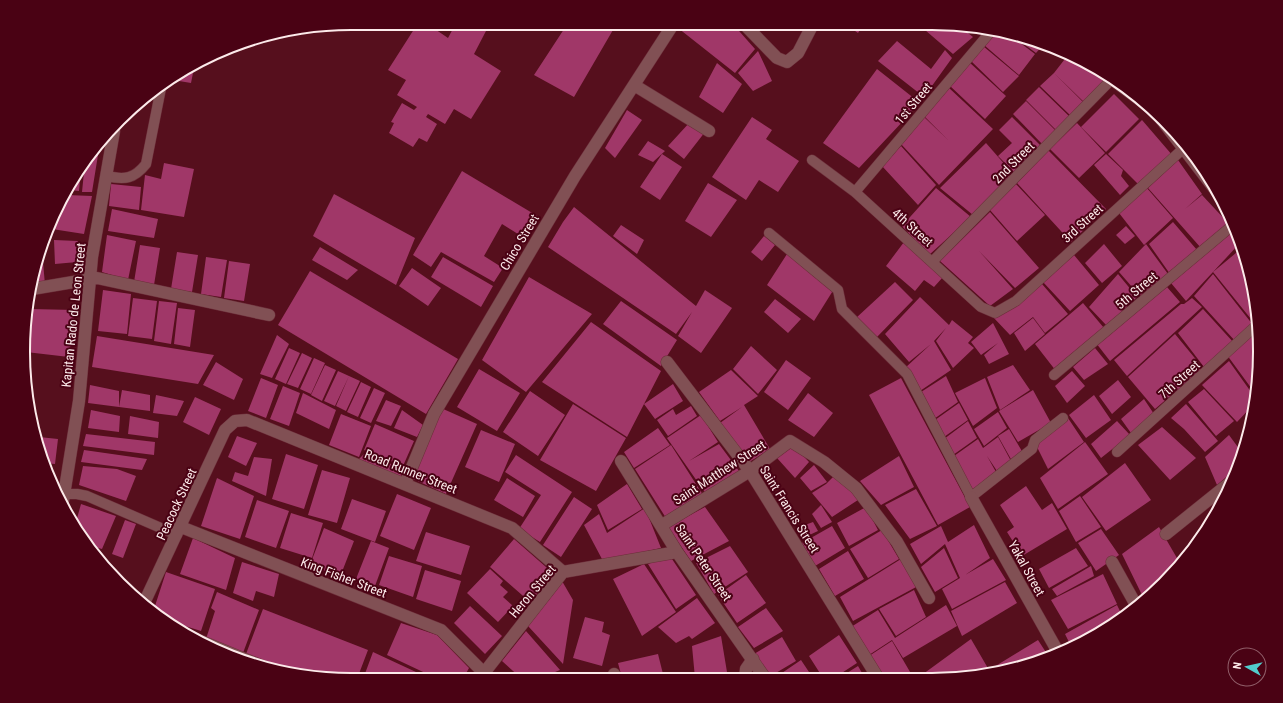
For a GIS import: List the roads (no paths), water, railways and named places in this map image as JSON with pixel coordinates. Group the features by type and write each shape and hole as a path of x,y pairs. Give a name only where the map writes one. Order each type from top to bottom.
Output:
{"street":[{"name":"Chico Street","path":"405,484 434,414 575,176 669,30"},
{"path":"749,30 777,58 788,62 798,53 810,30"},
{"path":"634,85 709,131"},
{"name":"Kapitan Rado de Leon Street","path":"63,495 79,401 92,257 113,137"},
{"path":"36,288 96,278 269,315"},
{"name":"Saint Francis Street","path":"667,362 750,471 875,673"},
{"name":"Road Runner Street","path":"235,421 247,420 512,528 563,572"},
{"name":"Peacock Street","path":"146,598 225,430 235,421"},
{"name":"Saint Matthew Street","path":"662,525 750,471 790,442 824,462 856,488 897,542 929,598"},
{"name":"Saint Peter Street","path":"621,460 662,525 677,552 762,673"},
{"path":"1166,534 1223,489"},
{"name":"Yakal Street","path":"971,497 1056,649"},
{"name":"King Fisher Street","path":"179,531 441,630 478,673"},
{"name":"Heron Street","path":"483,673 563,572 677,552"},
{"path":"1112,562 1134,601"},
{"path":"746,673 746,668 753,659"}],"lane":[{"name":"1st Street","path":"855,192 988,35"},
{"name":"2nd Street","path":"932,262 1108,83"},
{"path":"106,176 118,179 130,177 139,174 146,164 160,93"},
{"name":"3rd Street","path":"995,313 1016,301 1182,150"},
{"name":"4th Street","path":"812,160 855,192 981,307 995,313"},
{"name":"5th Street","path":"1054,375 1229,228"},
{"path":"769,233 838,290 842,310 907,374 971,497 1032,449 1035,440 1062,418"},
{"name":"7th Street","path":"1117,452 1252,329"},
{"path":"65,497 87,496 179,531"}]}
